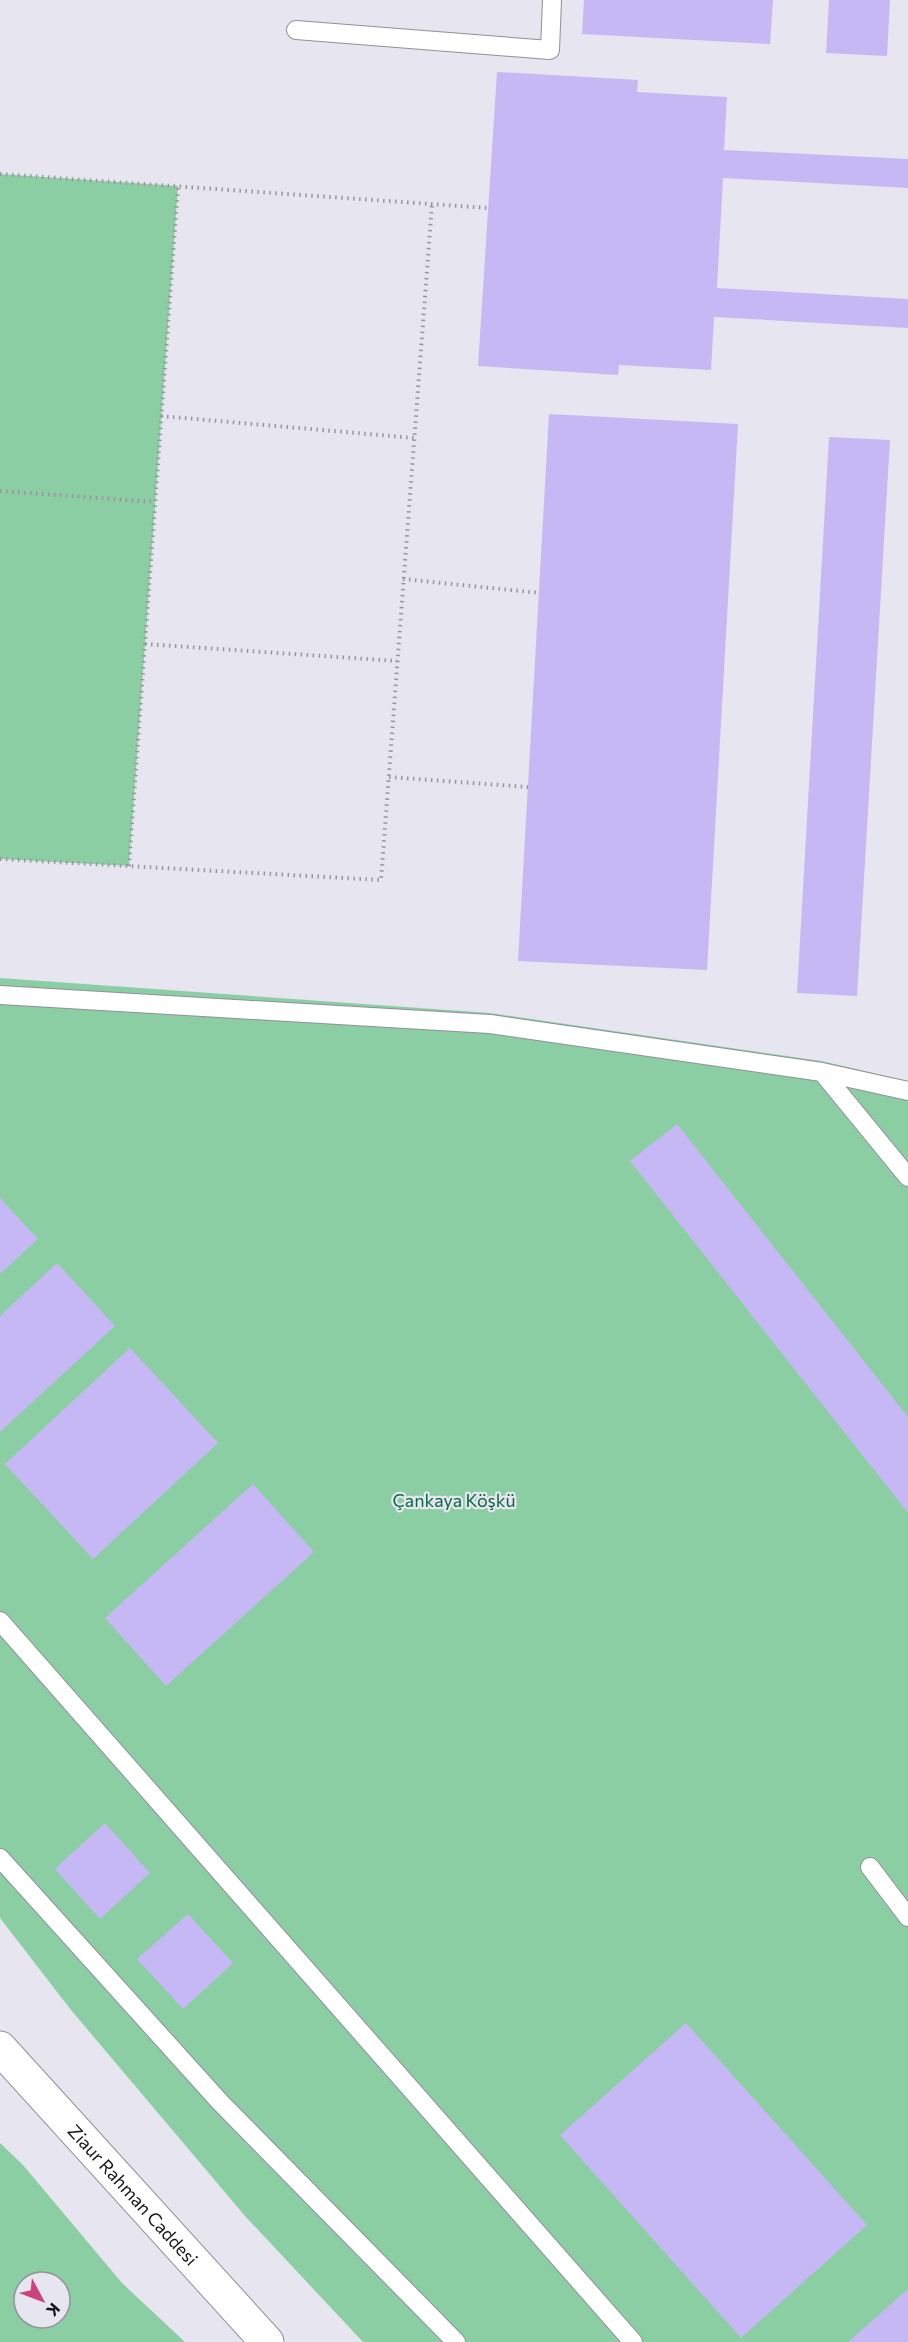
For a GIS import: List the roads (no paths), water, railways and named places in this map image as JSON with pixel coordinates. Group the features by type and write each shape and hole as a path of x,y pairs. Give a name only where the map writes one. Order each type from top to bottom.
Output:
{"main road":[{"name":"Ziaur Rahman Caddesi","path":"0,2048 267,2342"}],"lane":[{"path":"296,30 549,50 552,0"},
{"path":"0,995 490,1024 822,1072 908,1091"},
{"path":"822,1072 908,1177"},
{"path":"0,1621 633,2342"},
{"path":"0,1858 220,2102 456,2342"},
{"path":"870,1867 908,1917"}],"park label":[{"name":"Çankaya Köşkü","path":"454,1500"}]}
